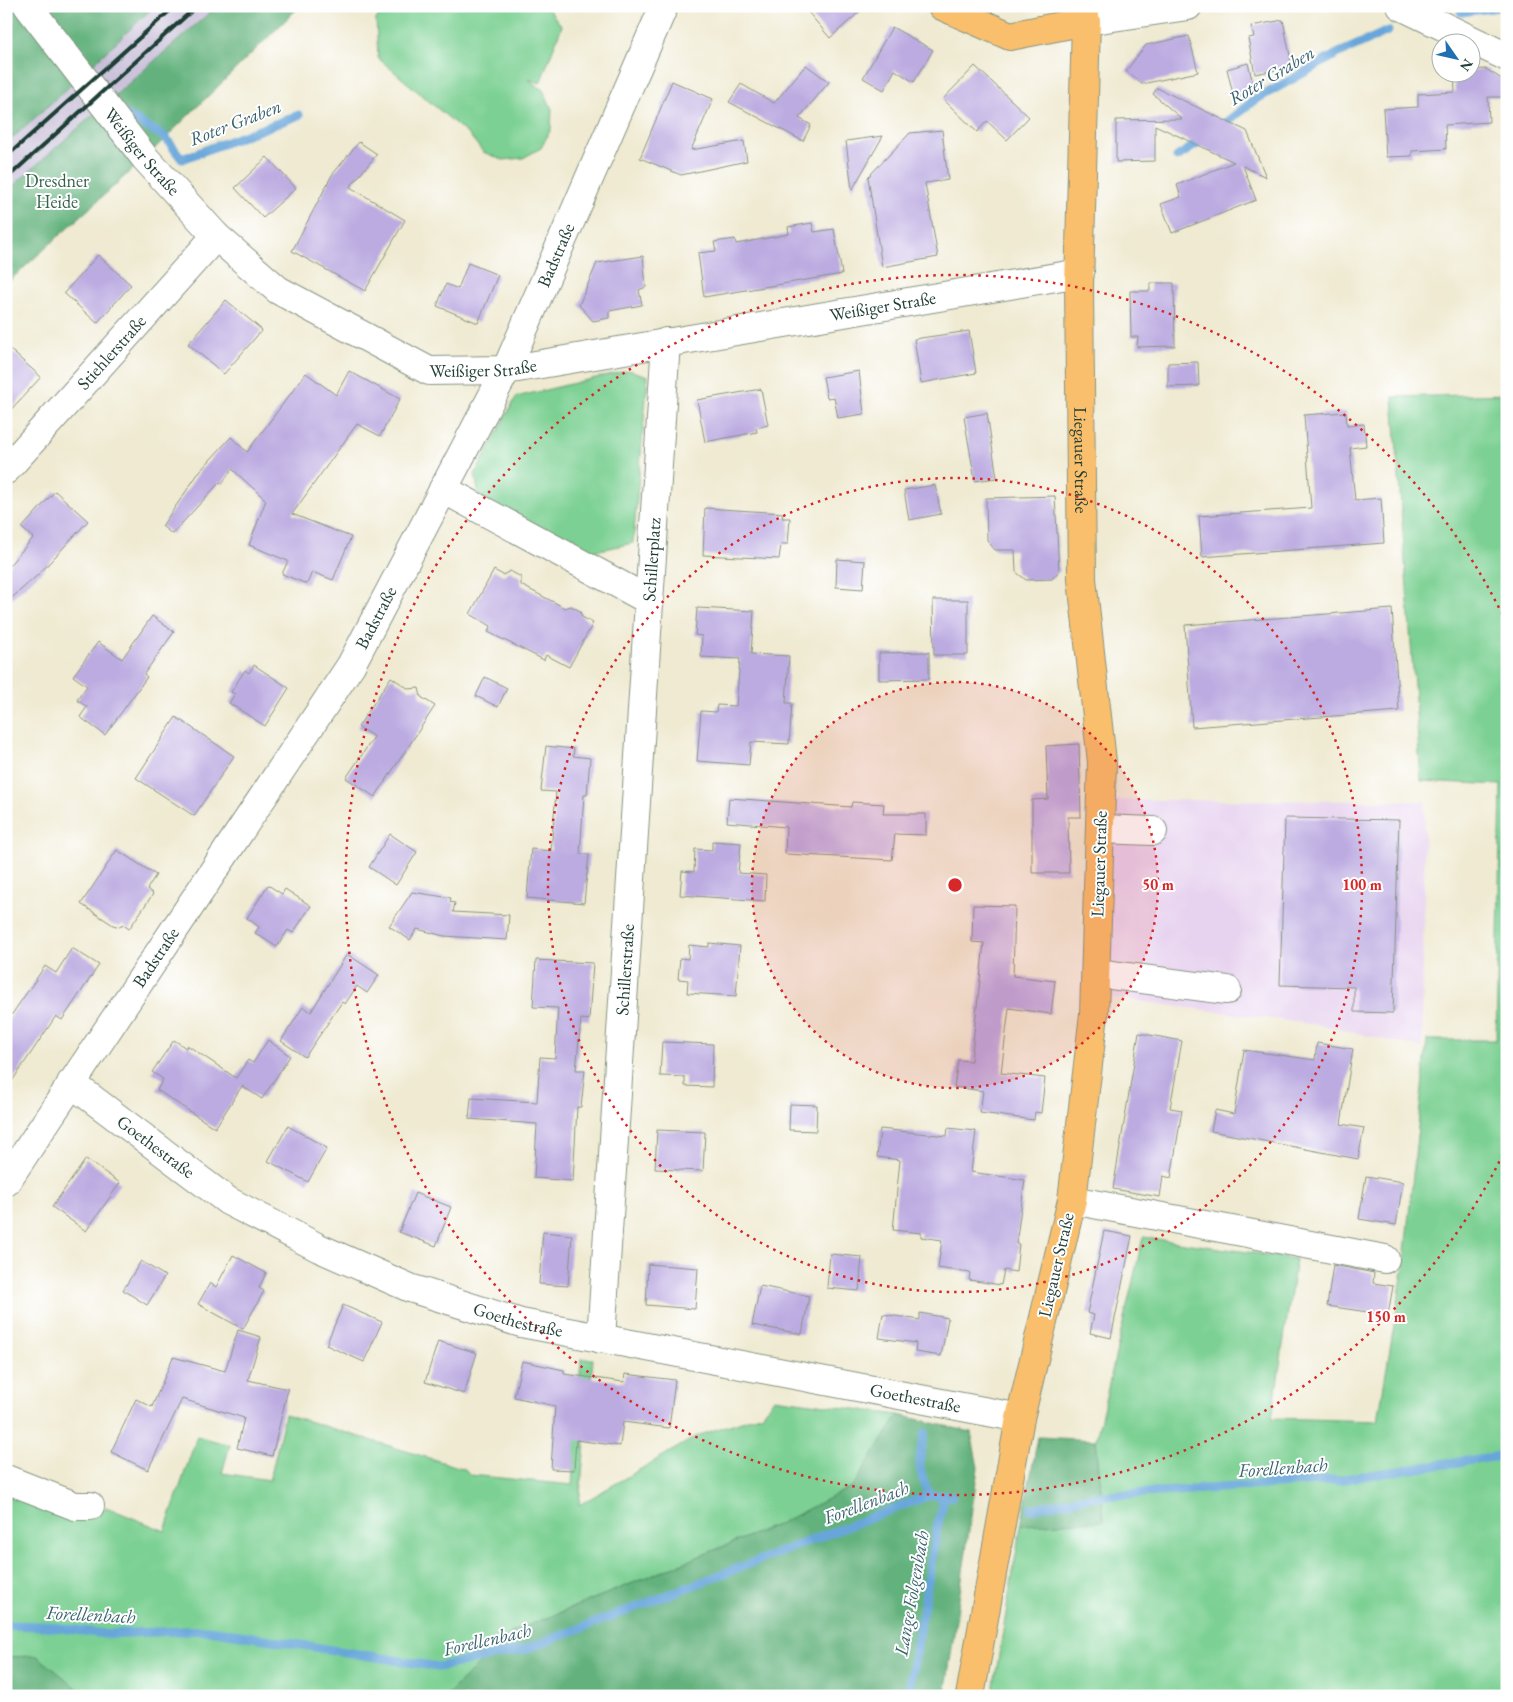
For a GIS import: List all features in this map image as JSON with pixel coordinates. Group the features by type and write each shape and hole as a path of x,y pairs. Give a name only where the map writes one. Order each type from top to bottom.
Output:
{"main road":[{"path":"942,6 1010,36 1086,14"},
{"name":"Liegauer Straße","path":"970,1696 1020,1418 1072,1200 1096,973 1102,762 1082,579 1080,273 1086,14"}],"street":[{"name":"Weißiger Straße","path":"28,6 144,158 216,236 278,290 428,371 506,370 1080,273"},
{"name":"Badstraße","path":"6,1182 351,665 506,370 664,6"},
{"path":"1086,14 1188,6"},
{"path":"1401,6 1507,57"},
{"name":"Stiehlerstraße","path":"6,470 216,236"},
{"name":"Schillerplatz","path":"443,489 650,601 666,342"},
{"name":"Schillerstraße","path":"601,1340 650,601"},
{"path":"1100,829 1153,831"},
{"path":"1096,973 1227,990"},
{"name":"Goethestraße","path":"71,1083 228,1201 319,1248 410,1288 521,1323 601,1340 1020,1418"},
{"path":"1072,1200 1385,1259"},
{"path":"6,1479 74,1506 90,1506"}],"shaded area":[{"path":"156,6 217,6 6,192 6,144"},
{"path":"1112,800 1425,801 1422,1048 1325,1026 1108,997"}],"green space":[{"path":"6,6 155,6 81,75 104,105 81,76 6,144"},
{"name":"Dresdner Heide","path":"217,6 300,6 145,158 6,284 6,192"},
{"path":"391,6 546,6 562,26 540,83 528,79 543,90 552,109 551,129 541,148 523,158 503,160 483,152 470,136 378,58 376,19"},
{"path":"629,370 648,376 633,543 585,553 479,496 475,474 516,397"},
{"path":"1507,394 1507,1696 992,1696 1021,1525 1104,1520 1096,1440 1143,1237 1296,1259 1272,1418 1378,1421 1403,1271 1427,1040 1496,1040 1501,785 1421,781 1393,397"},
{"path":"581,1359 593,1359 579,1505 699,1435 763,1414 774,1398 899,1415 853,1486 779,1524 512,1632 446,1696 87,1696 37,1656 6,1657 6,1487 85,1517 106,1507 165,1531 197,1436 230,1445 222,1473 270,1480 285,1414 465,1469 470,1475 572,1485"},
{"path":"899,1415 971,1432 978,1468 945,1696 446,1696 512,1632 779,1524 853,1486"},
{"path":"1038,1437 1096,1440 1104,1521 1021,1525"},
{"path":"37,1656 87,1696 6,1696 6,1657"}],"building":[{"path":"803,6 866,6 830,38"},
{"path":"1283,20 1292,67 1255,74 1248,38 1254,37 1251,26"},
{"path":"892,27 933,50 914,82 895,70 884,90 863,78"},
{"path":"1189,36 1198,72 1142,84 1126,71 1146,45"},
{"path":"1248,63 1255,92 1234,98 1227,69"},
{"path":"806,65 829,82 799,118 811,125 803,141 729,102 741,84 774,103"},
{"path":"975,66 1029,117 1007,140 987,121 977,132 943,99"},
{"path":"1480,69 1486,69 1505,81 1505,97 1488,97 1489,122 1445,125 1446,149 1412,151 1412,156 1386,157 1383,109 1418,107 1418,94 1455,92 1454,82 1480,82"},
{"path":"672,81 713,99 691,150 744,141 747,161 681,175 640,158"},
{"path":"1157,88 1247,131 1266,177 1243,166 1256,200 1172,233 1161,204 1181,197 1177,185 1234,162 1155,125 1155,161 1116,162 1116,120 1182,119 1153,94"},
{"path":"942,130 948,180 925,183 938,257 882,267 868,177 910,133"},
{"path":"883,136 852,190 846,141"},
{"path":"359,142 377,154 350,187 405,220 365,291 292,251 332,175"},
{"path":"267,157 296,188 263,218 235,188"},
{"path":"812,223 814,232 834,229 842,274 704,297 698,253 716,251 714,242 735,239 736,244 789,234 788,227"},
{"path":"98,255 131,285 97,323 64,293"},
{"path":"643,256 646,287 639,290 642,305 609,311 609,318 593,321 579,305 597,263"},
{"path":"468,263 498,275 478,323 437,306 446,284 458,289"},
{"path":"1150,283 1174,283 1175,346 1137,347 1138,337 1131,337 1130,291 1150,291"},
{"path":"226,300 262,330 224,374 188,344"},
{"path":"969,331 976,373 921,383 914,339"},
{"path":"6,346 41,377 6,415"},
{"path":"1198,362 1199,386 1168,387 1168,363"},
{"path":"349,371 400,399 380,436 357,424 292,514 351,537 333,580 312,572 307,584 282,574 288,561 249,545 266,500 232,469 222,484 220,482 172,534 162,526 200,471 231,437 247,452 306,373 336,395"},
{"path":"859,371 864,414 838,418 834,397 827,398 823,377"},
{"path":"761,389 768,425 756,428 757,432 705,442 697,400"},
{"path":"1346,412 1347,425 1364,424 1366,446 1350,448 1355,500 1381,498 1384,543 1202,557 1199,516 1311,508 1304,415"},
{"path":"987,413 997,478 975,481 964,417"},
{"path":"935,485 941,514 909,520 904,490"},
{"path":"55,491 88,521 40,573 6,603 6,569 33,538 22,528"},
{"path":"1055,496 1059,571 1052,579 1026,580 1016,572 1015,550 995,550 987,540 986,498"},
{"path":"705,508 783,513 782,518 790,518 788,544 781,544 779,559 703,555"},
{"path":"837,559 865,561 863,589 836,587"},
{"path":"494,570 503,575 510,571 521,577 521,585 565,608 571,606 580,611 582,617 593,623 569,667 546,655 544,660 488,632 491,626 470,614"},
{"path":"933,600 968,600 968,655 934,655"},
{"path":"697,608 754,611 751,654 789,656 786,703 792,703 789,744 751,742 749,765 697,761 701,711 716,712 717,705 736,706 740,659 701,657 702,636 695,635"},
{"path":"1392,609 1399,711 1192,727 1185,625"},
{"path":"152,616 174,632 144,674 147,677 105,735 80,717 87,707 77,700 87,686 73,676 98,642 122,659"},
{"path":"929,652 929,679 879,680 879,653"},
{"path":"254,665 289,688 265,726 229,703 235,694 231,692 245,670 249,673"},
{"path":"391,677 409,689 419,688 421,697 435,706 375,797 346,778 374,737 358,727"},
{"path":"485,677 507,688 498,707 476,696"},
{"path":"176,717 234,756 194,816 136,778"},
{"path":"1079,744 1081,817 1068,817 1069,873 1032,873 1032,800 1048,799 1046,746"},
{"path":"546,746 574,749 573,756 590,758 587,795 584,795 580,854 589,854 584,903 527,898 531,849 551,851 556,792 541,791"},
{"path":"729,798 851,807 852,802 884,804 883,814 926,814 926,835 895,834 892,860 785,854 786,827 727,822"},
{"path":"1285,818 1399,820 1393,1013 1354,1012 1354,987 1280,985"},
{"path":"390,834 417,852 396,885 369,867"},
{"path":"712,841 741,843 738,873 766,875 765,901 680,895 682,871 694,872 695,849 712,850"},
{"path":"117,850 156,875 147,889 153,894 129,929 122,924 120,927 113,925 81,904"},
{"path":"268,885 282,894 285,889 311,906 293,933 288,930 277,947 255,933 259,927 247,918"},
{"path":"412,892 451,898 450,902 455,903 453,912 509,915 507,940 444,936 417,929 410,940 389,926"},
{"path":"973,905 1015,906 1013,976 1055,981 1051,1014 1009,1008 1001,1073 1045,1078 1041,1113 1035,1112 1034,1120 980,1113 983,1091 954,1087 958,1060 971,1061 984,943 972,942"},
{"path":"709,943 740,946 736,996 687,993 688,980 678,979 680,958 688,959 689,945 709,947"},
{"path":"72,948 99,965 62,1020 56,1016 6,1090 6,1023 45,966 56,973"},
{"path":"347,954 379,975 367,993 357,986 345,1004 342,1002 305,1057 281,1041 303,1007 311,1012"},
{"path":"536,960 593,963 589,1020 581,1019 576,1070 585,1070 581,1107 577,1107 573,1181 534,1178 537,1124 469,1119 471,1098 537,1102 540,1057 555,1058 558,1008 533,1007"},
{"path":"1139,1033 1182,1041 1170,1108 1182,1110 1171,1178 1163,1176 1160,1197 1113,1189"},
{"path":"174,1040 186,1048 187,1045 236,1078 248,1060 253,1063 268,1040 290,1056 262,1099 242,1086 215,1128 157,1090 163,1079 152,1072"},
{"path":"662,1042 713,1044 712,1087 685,1086 685,1077 660,1076"},
{"path":"1317,1043 1353,1049 1341,1124 1364,1128 1358,1159 1211,1131 1215,1110 1234,1114 1244,1050 1315,1060"},
{"path":"790,1104 817,1105 816,1131 789,1130"},
{"path":"288,1126 327,1148 308,1182 268,1161"},
{"path":"948,1128 976,1131 971,1172 1025,1180 1016,1244 1019,1244 1016,1272 1004,1270 1001,1285 969,1280 970,1273 938,1268 942,1240 921,1237 921,1233 893,1230 900,1160 877,1157 880,1129 947,1136"},
{"path":"657,1130 705,1132 703,1171 655,1169"},
{"path":"86,1159 120,1183 86,1231 52,1207"},
{"path":"1366,1176 1403,1182 1396,1225 1359,1219"},
{"path":"415,1193 451,1207 436,1246 399,1232"},
{"path":"1104,1231 1132,1236 1111,1338 1090,1333 1094,1315 1087,1313"},
{"path":"543,1232 572,1235 568,1286 539,1284"},
{"path":"830,1254 862,1257 859,1291 827,1288"},
{"path":"233,1255 266,1273 259,1288 264,1291 243,1329 198,1304 210,1283 216,1287"},
{"path":"141,1261 165,1276 147,1305 123,1290"},
{"path":"648,1264 698,1268 695,1309 646,1305"},
{"path":"1333,1265 1374,1273 1373,1283 1393,1286 1388,1315 1327,1306"},
{"path":"760,1286 809,1296 802,1334 752,1325"},
{"path":"343,1305 382,1322 364,1362 326,1345"},
{"path":"920,1313 948,1318 941,1356 915,1352 916,1343 879,1338 883,1314 920,1320"},
{"path":"238,1330 261,1337 248,1380 288,1389 272,1456 237,1448 244,1418 182,1399 148,1470 111,1452 136,1399 152,1407 173,1357 225,1371"},
{"path":"438,1341 477,1353 464,1394 425,1382"},
{"path":"522,1361 564,1370 564,1374 624,1382 625,1374 675,1380 669,1428 623,1422 620,1446 576,1440 574,1470 551,1469 555,1406 514,1397"}],"waterway":[{"name":"Roter Graben","path":"1461,12 1505,6"},
{"name":"Roter Graben","path":"1218,129 1253,101 1339,53 1388,31"},
{"name":"Roter Graben","path":"123,113 165,137 182,159 299,115"},
{"name":"Roter Graben","path":"1177,157 1206,138"},
{"path":"925,1433 920,1465 923,1479 930,1495"},
{"name":"Forellenbach","path":"1031,1509 1088,1497 1337,1480 1507,1455"},
{"name":"Forellenbach","path":"6,1625 45,1626 105,1634 209,1630 438,1667 526,1649 930,1495 952,1496"},
{"name":"Lange Folgenbach","path":"908,1696 938,1523 945,1496"}],"railway":[{"path":"6,157 175,6"},
{"path":"6,179 197,6"}]}
